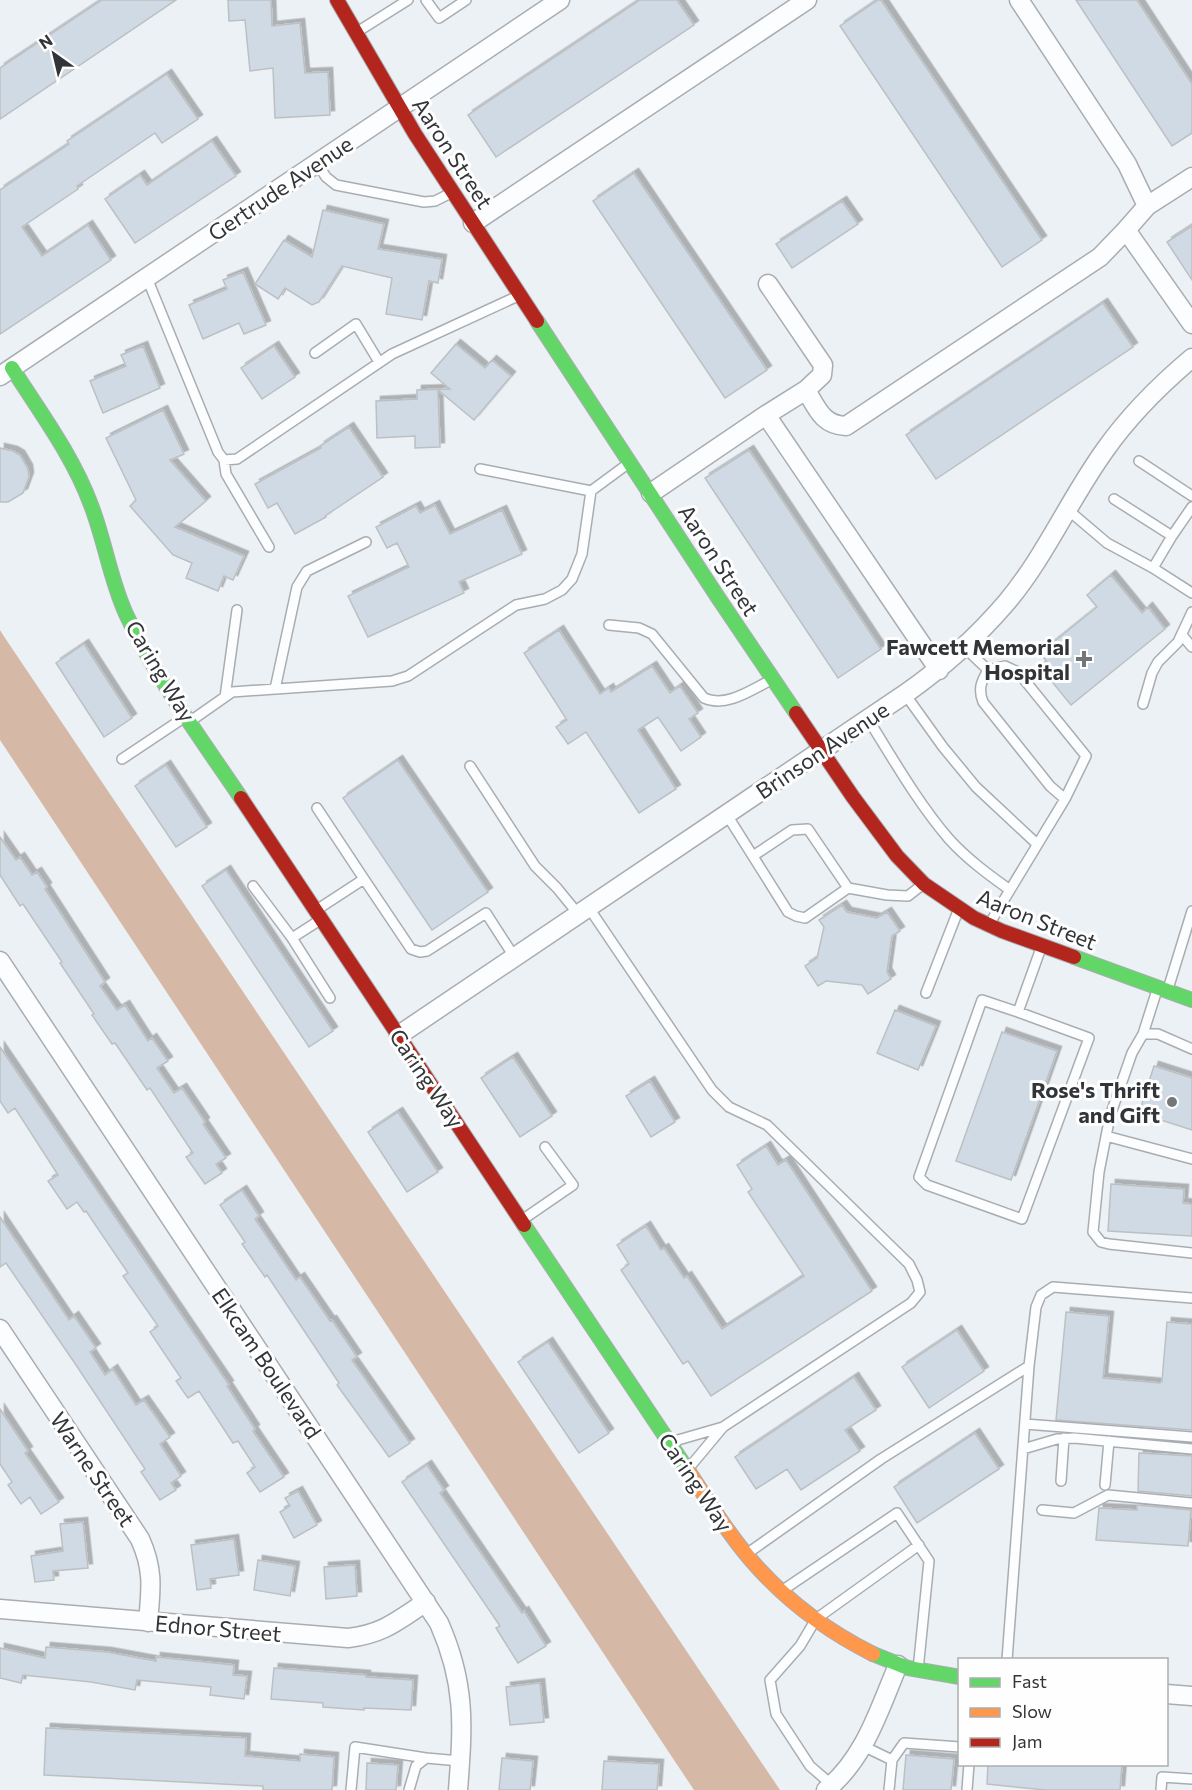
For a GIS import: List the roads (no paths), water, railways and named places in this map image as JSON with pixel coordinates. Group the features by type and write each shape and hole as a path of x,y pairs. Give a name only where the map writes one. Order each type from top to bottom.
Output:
{"street":[{"name":"Aaron Street","path":"337,0 399,108 520,295 822,751 897,856 924,884 958,909 988,925 1192,1000"},
{"name":"Gertrude Avenue","path":"6,372 560,0"},
{"path":"473,223 807,0"},
{"path":"1019,0 1127,164 1147,206"},
{"path":"806,390 826,420 836,425 846,426 1100,257 1147,206 1192,177"},
{"path":"1126,230 1192,324"},
{"path":"651,494 806,390 822,375 823,365 768,284"},
{"name":"Brinson Avenue","path":"399,1035 939,670 977,636 1013,594 1104,450 1131,417 1192,358"},
{"name":"Caring Way","path":"6,372 73,465 88,497 112,579 142,645 188,718 687,1470 746,1554 781,1591 816,1619 862,1648 898,1665 918,1671 958,1677"},
{"path":"766,415 939,670"},
{"name":"Elkcam Boulevard","path":"0,961 426,1602 443,1634 455,1666 462,1711 458,1790"},
{"name":"Warne Street","path":"0,1329 140,1539 149,1559 152,1581 148,1622"},
{"name":"Ednor Street","path":"0,1609 348,1638 369,1636 426,1602"},
{"path":"829,1788 847,1770 863,1746 898,1665"},
{"path":"1168,1694 1192,1696"}],"lane":[{"path":"355,34 408,0"},
{"path":"426,0 439,18 466,0"},
{"path":"317,164 326,177 336,184 424,202 435,201 453,192"},
{"path":"147,278 218,452 224,460 226,474 269,547"},
{"path":"224,460 237,459 392,354 520,295"},
{"path":"315,353 356,324 380,362"},
{"path":"1139,461 1192,496"},
{"path":"122,759 232,692 392,681 408,676 516,605 544,599 562,590 572,579 582,554 591,491 630,463"},
{"path":"480,469 591,491"},
{"path":"1114,500 1173,536"},
{"path":"1067,509 1107,543 1192,593"},
{"path":"1153,568 1192,510"},
{"path":"275,689 297,587 307,571 366,542"},
{"path":"225,697 237,610"},
{"path":"1143,704 1152,673 1158,662 1167,656 1178,642 1192,612"},
{"path":"609,625 639,628 652,634 704,698 714,702 730,699 750,691 773,678"},
{"path":"1182,635 1192,647"},
{"path":"964,647 988,670"},
{"path":"988,925 1065,799 1086,756 1018,672 1005,666 988,670 979,691 983,702 1050,786 1065,799"},
{"path":"905,694 943,747 976,787 1038,844"},
{"path":"868,719 904,776 950,839 984,871 1010,890"},
{"path":"470,766 535,866 584,911 712,1090 729,1107 767,1125 909,1264 917,1280 920,1292 911,1303 723,1427 687,1470"},
{"path":"317,808 411,949 420,952 427,951 486,913 515,958"},
{"path":"727,814 788,912 796,916 805,918 848,888 908,896 924,884"},
{"path":"753,856 792,830 808,829 848,888"},
{"path":"292,938 364,879"},
{"path":"253,886 292,938 330,998"},
{"path":"926,993 958,909"},
{"path":"1192,911 1143,1034 1132,1053 1110,1116 1099,1172 1093,1232 1101,1242 1109,1244 1192,1253"},
{"path":"1018,1012 1042,945"},
{"path":"982,1000 1018,1012 1089,1038 1022,1219 927,1185 919,1177 982,1000"},
{"path":"1143,1034 1158,1034 1192,1049"},
{"path":"1106,1136 1192,1159"},
{"path":"522,1220 573,1185 545,1147"},
{"path":"1007,1658 1029,1366 1036,1307 1041,1295 1053,1287 1192,1298"},
{"path":"746,1554 881,1460 1029,1366"},
{"path":"1025,1424 1192,1437"},
{"path":"669,1442 723,1427"},
{"path":"1023,1449 1042,1442 1064,1438 1192,1449"},
{"path":"1060,1481 1064,1438"},
{"path":"1105,1485 1109,1441"},
{"path":"1042,1510 1074,1513 1108,1496 1192,1503"},
{"path":"781,1591 897,1513 929,1561 918,1671"},
{"path":"829,1788 810,1766 776,1714 770,1680 800,1646 816,1619 919,1545"},
{"path":"889,1790 892,1760 904,1743 958,1747"},
{"path":"863,1746 892,1760"},
{"path":"351,1790 355,1747 460,1761"},
{"path":"410,1790 416,1766 426,1758"},
{"path":"967,1790 969,1766"},
{"path":"1161,1790 1162,1777 1192,1779"}],"place":[{"name":"Fawcett Memorial Hospital","path":"1084,659"},
{"name":"Rose's Thrift and Gift","path":"1172,1102"}]}
